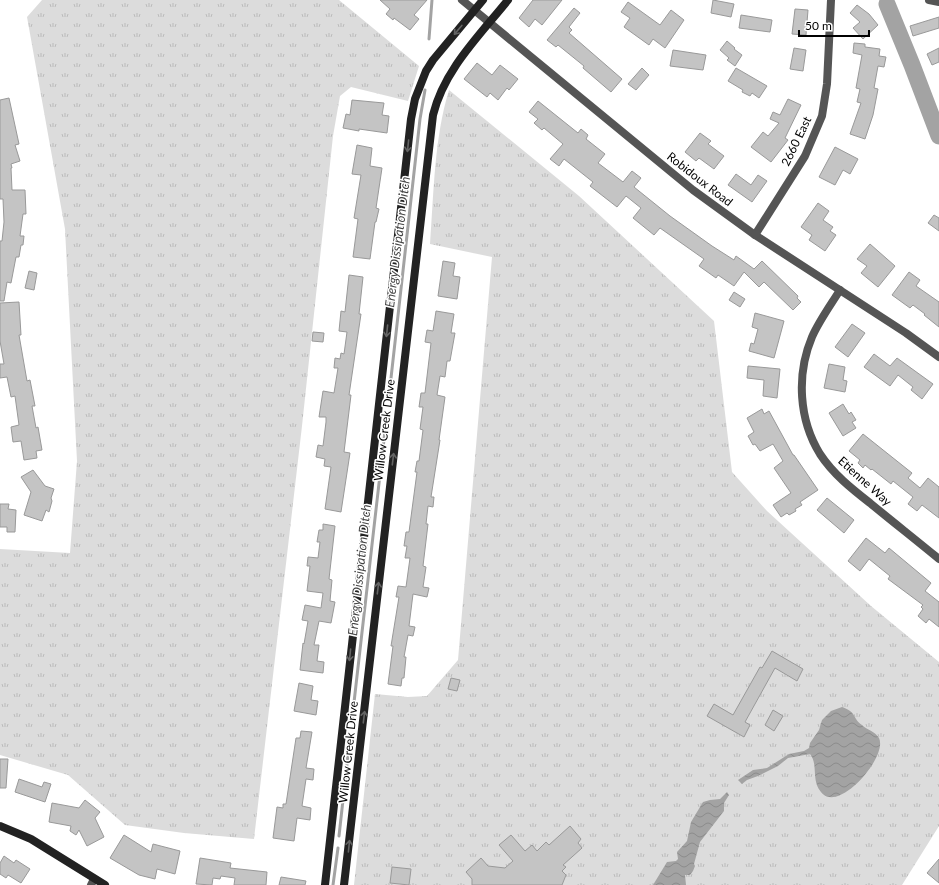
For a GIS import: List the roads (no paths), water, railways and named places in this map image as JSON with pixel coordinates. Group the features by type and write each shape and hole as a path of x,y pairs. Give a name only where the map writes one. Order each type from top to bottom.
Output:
{"street":[{"name":"Robidoux Road","path":"462,0 693,190 755,235 906,333 939,357"},
{"name":"Willow Creek Drive","path":"324,885 411,119 415,99 426,71 433,60 483,0"},
{"name":"Willow Creek Drive","path":"344,885 433,115 436,101 452,69 508,0"},
{"name":"2660 East","path":"755,235 805,156 822,116 827,84 831,0"},
{"path":"928,0 939,2"},
{"name":"Etienne Way","path":"840,290 817,328 805,357 801,383 802,402 810,436 821,455 834,472 849,486 939,559"},
{"path":"0,826 31,840 93,882 105,885"}],"water":[{"path":"842,707 850,711 864,727 873,732 879,738 880,746 877,757 870,768 851,788 841,795 831,797 823,794 817,784 813,758 810,754 788,758 778,766 747,780 742,784 738,780 753,770 767,768 789,754 804,751 809,748 810,743 819,730 822,720 831,711"},
{"path":"727,792 729,795 724,803 724,811 700,842 693,871 690,875 685,875 686,885 653,885 667,862 676,861 678,859 677,852 687,841 691,822 703,802 720,799"}],"waterway":[{"name":"Energy Dissipation Ditch","path":"429,39 432,0"},
{"path":"887,4 939,136"},
{"name":"Energy Dissipation Ditch","path":"389,396 420,119 425,90"},
{"name":"Energy Dissipation Ditch","path":"352,720 386,422"},
{"name":"Energy Dissipation Ditch","path":"339,836 349,746"},
{"name":"Energy Dissipation Ditch","path":"333,885 338,848"}]}
